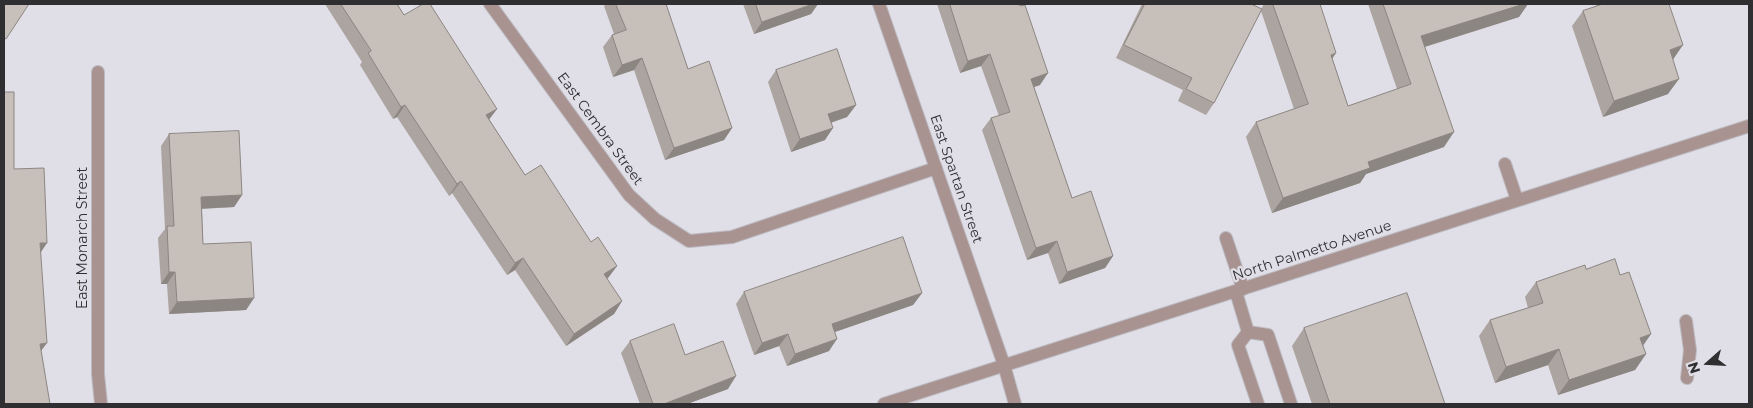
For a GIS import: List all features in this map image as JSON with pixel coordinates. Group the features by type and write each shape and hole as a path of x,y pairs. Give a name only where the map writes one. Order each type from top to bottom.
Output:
{"street":[{"name":"East Cembra Street","path":"490,4 629,195 655,219 689,242 732,236 936,168"},
{"name":"East Spartan Street","path":"879,4 1004,365 1015,404"},
{"name":"East Monarch Street","path":"98,72 98,374 101,404"},
{"name":"North Palmetto Avenue","path":"884,404 1749,126"},
{"path":"1505,164 1517,200"},
{"path":"1226,238 1240,290 1248,332 1238,345 1258,404"},
{"path":"1686,321 1690,350 1687,378"},
{"path":"1248,332 1268,335 1291,404"}],"building":[{"path":"4,4 29,4 6,39 4,38"},
{"path":"341,4 397,4 404,15 423,4 430,4 497,109 486,115 525,175 541,165 591,242 598,237 617,266 604,274 622,301 574,334 523,258 515,263 461,181 457,184 405,105 401,107 368,53 371,51"},
{"path":"616,4 666,4 688,69 709,61 732,128 674,148 642,58 622,65 612,35 626,30"},
{"path":"756,4 813,4 762,22"},
{"path":"950,4 1025,5 1048,73 1031,79 1072,198 1091,191 1113,256 1067,272 1057,241 1036,248 991,118 1010,112 990,54 968,61"},
{"path":"1145,4 1251,4 1262,9 1214,103 1186,89 1192,78 1124,45"},
{"path":"1273,4 1320,4 1336,53 1331,55 1348,106 1411,84 1383,4 1524,4 1421,36 1454,132 1368,162 1370,168 1283,198 1256,122 1308,104"},
{"path":"1603,4 1669,4 1683,45 1670,50 1679,79 1614,101 1583,11"},
{"path":"837,49 856,105 828,114 833,128 800,139 776,70"},
{"path":"4,92 14,92 14,169 44,168 47,243 40,243 47,343 40,344 50,404 4,404"},
{"path":"239,131 242,195 201,197 203,244 251,242 254,298 177,302 175,272 169,272 167,226 174,226 169,134"},
{"path":"903,237 922,293 832,324 837,339 795,354 788,334 762,343 744,292"},
{"path":"1615,259 1620,275 1629,272 1651,334 1640,338 1646,354 1569,380 1559,349 1506,367 1490,320 1543,303 1536,282 1585,265 1586,269"},
{"path":"1407,293 1445,404 1330,404 1304,328"},
{"path":"674,324 685,355 723,341 736,376 664,404 653,404 630,341"}]}
